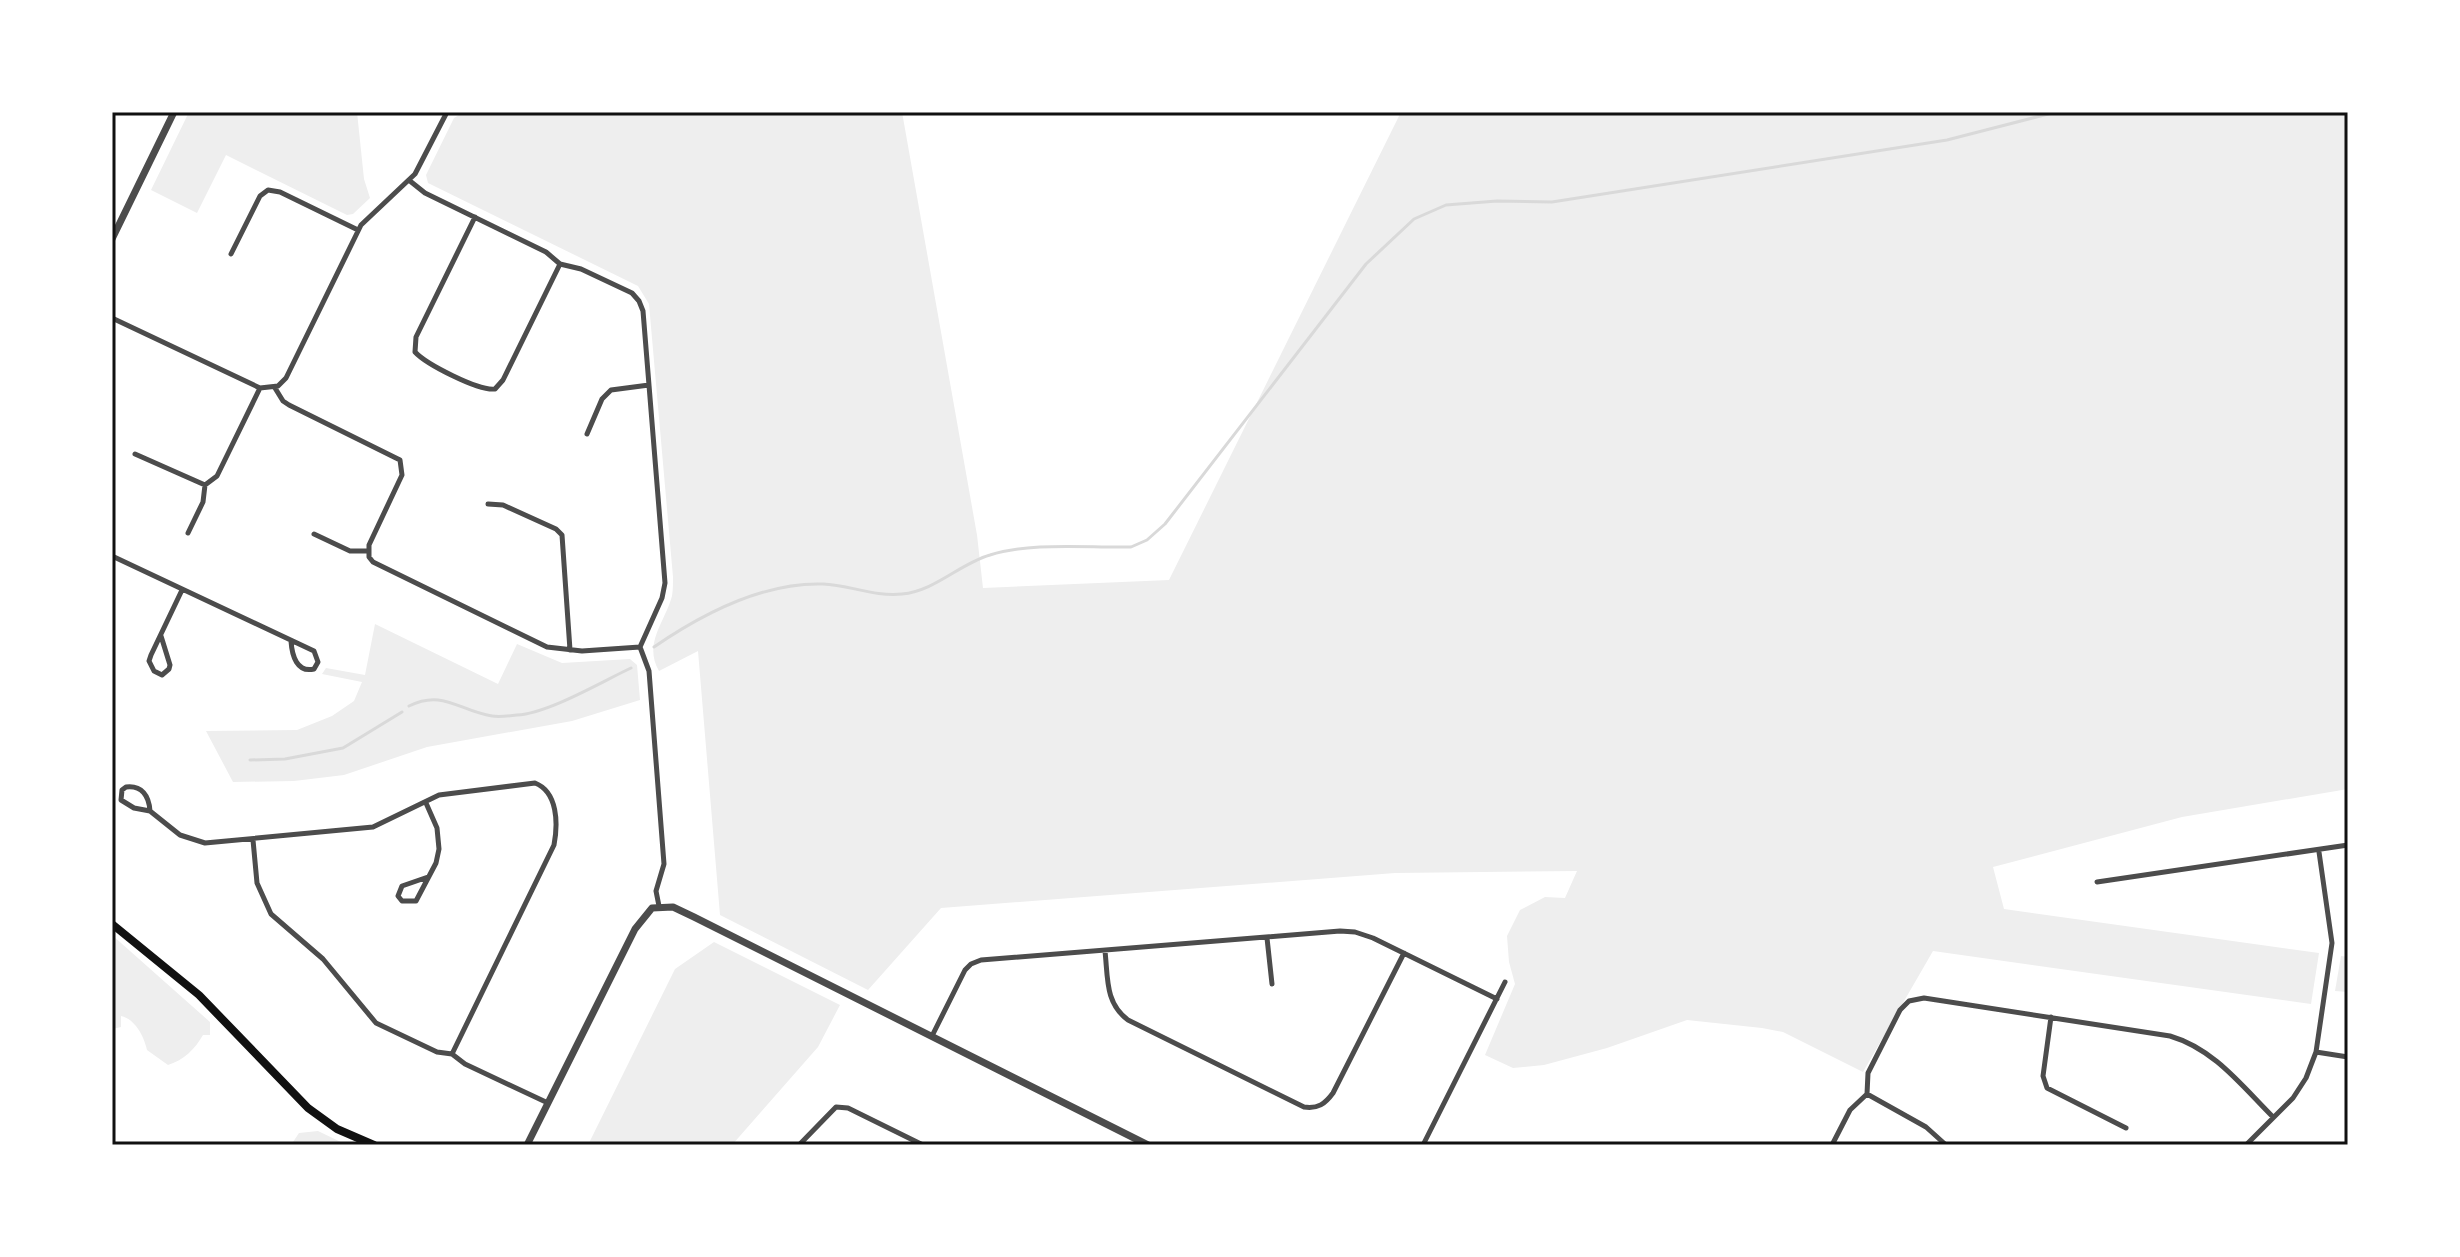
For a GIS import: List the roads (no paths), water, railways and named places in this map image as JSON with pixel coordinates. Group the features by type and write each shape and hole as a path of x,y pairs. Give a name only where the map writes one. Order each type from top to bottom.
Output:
{"main road":[{"path":"112,924 208,1004 308,1108 337,1129 374,1145"}],"street":[{"path":"112,239 174,112"},
{"path":"112,318 260,388 275,388 286,378 358,230 365,220 410,181 447,112"},
{"path":"410,181 425,193 546,252 560,264 581,269 632,293 643,311 665,583 662,598 640,647 649,671 664,864 656,891 659,906"},
{"path":"231,254 260,196 268,190 280,192 358,230"},
{"path":"475,217 416,337 415,352 429,363 484,389 495,389 503,380 560,264"},
{"path":"587,434 602,399 611,390 649,385"},
{"path":"188,533 203,502 205,485 217,476 260,388"},
{"path":"275,388 289,405 400,460 402,475 368,551 373,562 547,647 570,650 640,647"},
{"path":"135,454 205,485"},
{"path":"488,504 503,505 556,529 562,535 570,650"},
{"path":"314,534 350,551 368,551"},
{"path":"112,556 291,641 317,654 318,662 314,669 300,667 291,641"},
{"path":"161,636 170,665 162,675 154,671 149,661 182,590"},
{"path":"150,811 141,790 131,786 122,790 121,800 126,805 150,811 180,835 205,843 373,827 439,795 535,783 550,793 556,835 551,854 452,1054"},
{"path":"426,803 439,837 436,863 416,901 402,901 398,896 402,886 428,877"},
{"path":"253,840 257,883 271,914 323,959 376,1023 437,1052 452,1054 465,1064 548,1103"},
{"path":"2097,882 2319,852 2348,845"},
{"path":"2246,1145 2293,1098 2306,1078 2316,1052 2332,943 2319,852"},
{"path":"527,1145 635,929 652,908 659,906 684,912 1148,1145"},
{"path":"932,1036 965,970 981,960 1340,931 1355,932 1404,953 1497,999"},
{"path":"1267,938 1272,984"},
{"path":"1105,951 1110,997 1115,1010 1304,1107 1313,1108 1321,1106 1333,1093 1404,953"},
{"path":"1423,1145 1505,982"},
{"path":"1832,1145 1850,1110 1867,1094 1868,1073 1900,1010 1909,1001 1924,998 2170,1036 2191,1042 2212,1055 2273,1117"},
{"path":"2051,1017 2043,1076 2047,1088 2126,1128"},
{"path":"2316,1052 2348,1057"},
{"path":"1867,1094 1926,1127 1946,1145"},
{"path":"799,1145 836,1107 848,1108 923,1145"}],"waterway":[{"path":"654,647 734,602 778,588 823,584 882,594 902,594 925,588 979,559 1006,551 1041,547 1131,547 1147,540 1165,524 1366,264 1414,219 1446,205 1497,201 1552,202 1947,140 2056,112"},
{"path":"409,706 421,701 442,700 492,716 530,713 559,703 631,668"},
{"path":"250,760 285,759 343,748 402,712"}]}
